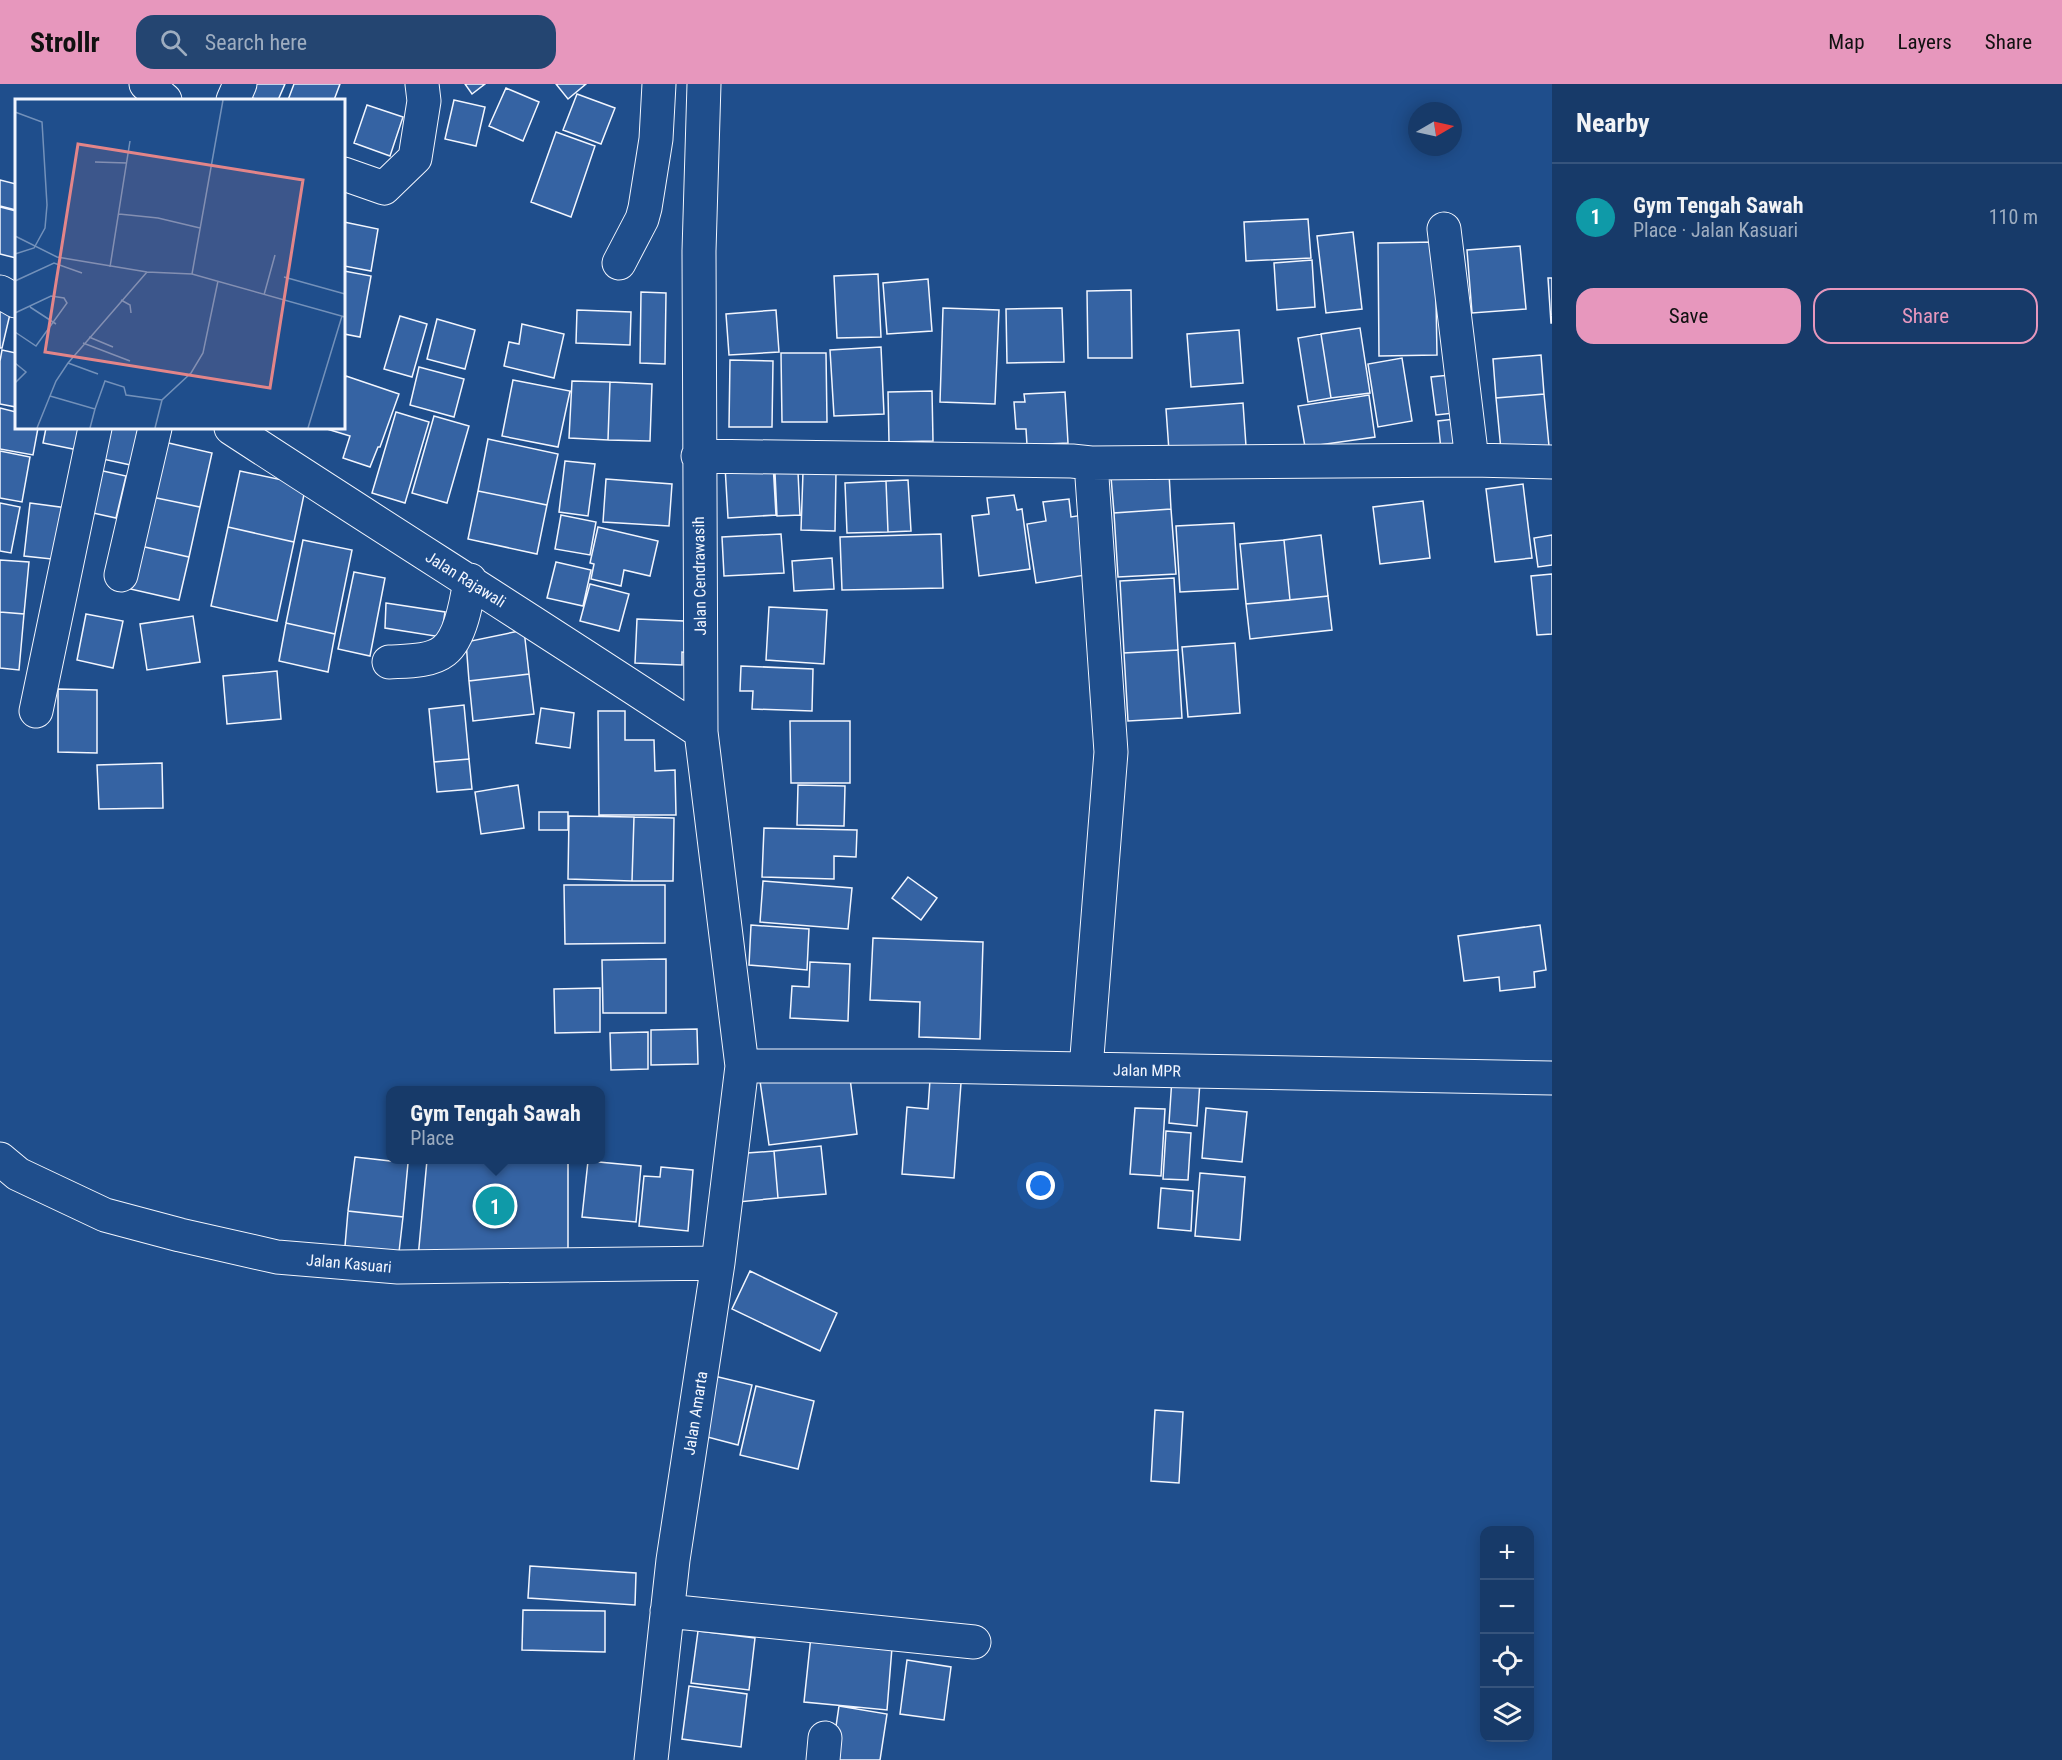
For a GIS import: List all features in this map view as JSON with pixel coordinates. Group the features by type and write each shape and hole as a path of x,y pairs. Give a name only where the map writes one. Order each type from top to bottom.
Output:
{"street":[{"path":"146,84 164,99"},
{"path":"233,99 240,84"},
{"path":"345,174 384,188 415,158 424,101 422,84"},
{"path":"619,264 642,219 645,208 656,139 660,84"},
{"name":"Jalan Cendrawasih","path":"704,84 699,251 698,456 701,732 742,1066"},
{"path":"1444,230 1472,460"},
{"path":"0,292 15,301"},
{"path":"36,711 95,429"},
{"path":"122,575 155,429"},
{"name":"Jalan Rajawali","path":"233,429 408,543 470,580 701,732"},
{"path":"698,456 1091,463 1472,460 1552,462"},
{"path":"1086,1069 1111,752 1091,463"},
{"path":"389,662 422,659 444,652 451,644 466,607 470,580"},
{"name":"Jalan MPR","path":"742,1066 930,1066 1552,1078"},
{"name":"Jalan Amarta","path":"651,1760 672,1560 718,1263 742,1066"},
{"name":"Jalan Kasuari","path":"0,1159 18,1174 105,1215 277,1257 398,1267 718,1263"},
{"path":"667,1611 974,1642"}],"building":[{"path":"241,84 285,84 278,99 256,99 238,92"},
{"path":"294,84 340,84 334,99 288,99"},
{"path":"465,84 485,84 472,94"},
{"path":"556,84 586,84 568,99"},
{"path":"506,88 539,102 523,141 489,126"},
{"path":"577,94 615,108 601,144 563,130"},
{"path":"454,100 485,107 476,146 445,139"},
{"path":"367,105 403,117 390,156 354,143"},
{"path":"556,132 595,146 571,217 531,202"},
{"path":"0,180 15,184 15,210 0,206"},
{"path":"0,207 15,211 15,258 0,254"},
{"path":"1308,219 1311,258 1246,261 1244,222"},
{"path":"345,222 378,229 371,271 345,266"},
{"path":"1353,232 1362,309 1326,313 1317,236"},
{"path":"1435,242 1437,355 1379,356 1378,243"},
{"path":"1520,246 1526,309 1472,313 1467,250"},
{"path":"1312,260 1315,307 1277,310 1274,263"},
{"path":"345,271 371,276 360,337 345,334"},
{"path":"878,274 881,337 837,338 834,276"},
{"path":"1548,278 1552,278 1552,323 1551,323"},
{"path":"928,279 932,331 887,334 883,283"},
{"path":"1131,290 1132,358 1088,358 1087,291"},
{"path":"641,292 666,293 665,364 640,363"},
{"path":"943,308 999,310 995,404 940,402"},
{"path":"1062,308 1064,362 1007,363 1006,309"},
{"path":"577,310 631,312 630,345 576,343"},
{"path":"776,310 779,352 729,355 726,314"},
{"path":"0,311 10,314 2,348 0,348"},
{"path":"400,316 427,324 412,377 384,369"},
{"path":"437,319 475,330 465,369 427,359"},
{"path":"522,324 564,334 554,378 504,366 509,342 519,344"},
{"path":"1360,328 1370,393 1331,398 1321,334"},
{"path":"1239,330 1243,383 1191,387 1187,334"},
{"path":"1321,334 1331,398 1308,402 1298,338"},
{"path":"881,347 884,414 834,416 830,350"},
{"path":"2,350 15,353 15,407 0,404"},
{"path":"781,353 826,353 827,422 782,422"},
{"path":"1541,355 1544,394 1496,398 1493,359"},
{"path":"1402,358 1412,421 1378,427 1368,364"},
{"path":"730,360 773,361 772,427 729,427"},
{"path":"419,367 464,379 454,417 410,405"},
{"path":"1459,374 1463,412 1436,415 1431,377"},
{"path":"346,376 399,394 380,447 370,467 343,458 350,436 327,429 345,429"},
{"path":"513,380 570,391 558,447 502,436"},
{"path":"572,381 610,382 608,440 569,438"},
{"path":"610,382 652,384 650,441 608,440"},
{"path":"932,391 933,441 889,442 888,392"},
{"path":"1065,392 1068,443 1027,445 1026,429 1016,429 1014,402 1025,402 1024,394"},
{"path":"1544,394 1549,446 1501,450 1496,398"},
{"path":"1369,395 1375,437 1305,447 1298,406"},
{"path":"1243,403 1246,446 1169,451 1166,409"},
{"path":"0,408 15,412 15,429 38,429 33,455 0,449"},
{"path":"396,412 429,422 405,503 372,493"},
{"path":"434,416 469,426 447,503 412,493"},
{"path":"1464,418 1469,456 1442,459 1438,421"},
{"path":"46,429 88,429 83,451 43,443"},
{"path":"104,429 149,429 140,467 98,458"},
{"path":"488,439 558,454 547,505 478,491"},
{"path":"160,441 212,453 200,507 147,496"},
{"path":"0,451 30,457 22,502 0,498"},
{"path":"565,461 595,464 588,516 559,512"},
{"path":"773,463 776,515 728,518 725,466"},
{"path":"94,469 126,476 116,518 84,511"},
{"path":"240,471 306,485 294,542 228,527"},
{"path":"798,472 800,515 777,516 775,473"},
{"path":"803,472 836,472 835,531 801,530"},
{"path":"1169,473 1171,509 1114,513 1111,477"},
{"path":"606,479 672,484 669,526 603,522"},
{"path":"908,480 911,531 888,532 886,481"},
{"path":"886,481 888,532 847,533 845,483"},
{"path":"1523,484 1532,558 1495,562 1486,489"},
{"path":"478,491 547,505 537,554 468,539"},
{"path":"1014,495 1017,510 1022,509 1030,569 979,576 972,516 989,514 987,498"},
{"path":"147,496 200,507 189,557 136,545"},
{"path":"1069,499 1071,517 1083,515 1092,574 1036,583 1027,524 1046,521 1043,502"},
{"path":"1423,501 1430,558 1380,564 1373,507"},
{"path":"0,503 20,507 11,553 0,551"},
{"path":"30,503 67,508 61,560 24,556"},
{"path":"1171,509 1176,574 1118,577 1114,513"},
{"path":"561,515 596,522 590,555 555,549"},
{"path":"1234,523 1238,589 1180,592 1176,526"},
{"path":"228,527 294,542 277,621 211,606"},
{"path":"598,527 658,541 650,576 624,570 621,586 591,579 594,564 590,563"},
{"path":"781,534 784,573 724,576 722,537"},
{"path":"941,534 943,588 842,590 840,537"},
{"path":"1321,535 1328,596 1290,600 1284,540"},
{"path":"1552,535 1552,565 1538,567 1534,538"},
{"path":"303,540 352,550 335,634 286,623"},
{"path":"1284,540 1290,600 1246,604 1240,544"},
{"path":"136,545 189,557 179,600 126,588"},
{"path":"832,558 834,589 794,591 792,561"},
{"path":"0,560 29,562 24,614 0,612"},
{"path":"556,562 591,570 583,606 547,598"},
{"path":"354,572 385,578 370,656 338,649"},
{"path":"1552,574 1552,634 1537,635 1531,576"},
{"path":"1174,578 1178,650 1124,653 1120,581"},
{"path":"590,584 629,594 619,631 580,621"},
{"path":"1328,596 1332,630 1250,639 1246,604"},
{"path":"386,603 445,612 441,637 385,628"},
{"path":"769,607 827,610 824,664 766,660"},
{"path":"0,612 24,614 19,670 0,668"},
{"path":"86,614 123,621 113,668 77,660"},
{"path":"193,616 200,662 147,670 140,624"},
{"path":"637,619 684,621 684,630 694,630 693,653 682,652 682,665 635,663"},
{"path":"286,623 335,634 328,672 279,661"},
{"path":"524,630 529,674 469,681 466,642"},
{"path":"1235,643 1240,713 1188,717 1182,647"},
{"path":"1178,650 1182,718 1128,721 1124,653"},
{"path":"741,666 813,669 812,711 752,709 753,691 740,691"},
{"path":"277,671 281,719 227,724 223,676"},
{"path":"529,674 534,714 473,721 469,681"},
{"path":"58,689 97,690 97,753 58,752"},
{"path":"464,705 469,759 434,762 429,709"},
{"path":"541,708 574,713 570,748 536,743"},
{"path":"598,711 625,711 625,740 654,740 655,771 675,770 676,815 599,815"},
{"path":"790,721 850,721 850,783 791,783"},
{"path":"469,759 472,789 437,792 434,762"},
{"path":"162,763 163,808 99,809 97,765"},
{"path":"518,785 524,828 481,834 475,792"},
{"path":"798,785 845,786 844,826 797,825"},
{"path":"539,812 568,812 568,830 539,830"},
{"path":"569,816 634,817 632,881 568,879"},
{"path":"634,817 674,818 673,881 632,881"},
{"path":"764,828 857,830 856,857 834,856 834,879 762,877"},
{"path":"908,877 937,898 921,920 892,898"},
{"path":"763,881 852,888 848,929 760,922"},
{"path":"564,885 665,885 665,943 565,944"},
{"path":"751,925 809,929 807,970 749,965"},
{"path":"1540,925 1546,970 1534,972 1535,987 1500,991 1499,977 1464,981 1458,936"},
{"path":"873,938 983,942 980,1039 919,1037 920,1002 870,1000"},
{"path":"666,959 666,1013 603,1013 602,960"},
{"path":"810,962 850,964 848,1021 790,1018 792,986 809,987"},
{"path":"600,988 600,1032 555,1033 554,989"},
{"path":"697,1029 698,1064 651,1065 651,1030"},
{"path":"648,1032 648,1069 611,1070 610,1033"},
{"path":"849,1070 857,1134 769,1145 760,1081"},
{"path":"1172,1078 1200,1081 1197,1126 1169,1123"},
{"path":"930,1080 961,1083 954,1178 902,1174 907,1107 928,1109"},
{"path":"1135,1108 1165,1109 1161,1176 1130,1174"},
{"path":"1206,1108 1247,1112 1242,1162 1202,1158"},
{"path":"1166,1131 1191,1133 1188,1180 1163,1179"},
{"path":"821,1146 826,1194 778,1198 774,1151"},
{"path":"774,1151 778,1198 738,1202 733,1154"},
{"path":"355,1157 386,1161 386,1164 408,1164 403,1217 348,1211"},
{"path":"605,1163 641,1166 636,1222 582,1217 588,1164"},
{"path":"427,1164 568,1164 568,1254 418,1258"},
{"path":"661,1167 693,1170 688,1231 639,1226 644,1176 660,1177"},
{"path":"1200,1173 1245,1177 1240,1240 1195,1236"},
{"path":"1161,1188 1193,1191 1191,1231 1158,1228"},
{"path":"348,1211 403,1217 399,1252 345,1246"},
{"path":"750,1271 837,1313 820,1351 732,1309"},
{"path":"710,1375 752,1385 738,1445 696,1434"},
{"path":"756,1386 814,1401 798,1469 740,1455"},
{"path":"1155,1410 1183,1412 1179,1483 1151,1481"},
{"path":"530,1566 636,1573 635,1605 528,1598"},
{"path":"523,1610 605,1611 605,1652 522,1650"},
{"path":"812,1627 893,1635 887,1710 804,1702"},
{"path":"698,1631 755,1638 749,1690 691,1683"},
{"path":"907,1660 951,1667 944,1720 900,1714"},
{"path":"689,1686 747,1694 741,1747 682,1739"},
{"path":"839,1706 887,1714 880,1760 831,1760"}],"place":[{"name":"Gym Tengah Sawah","path":"495,1206"}]}
